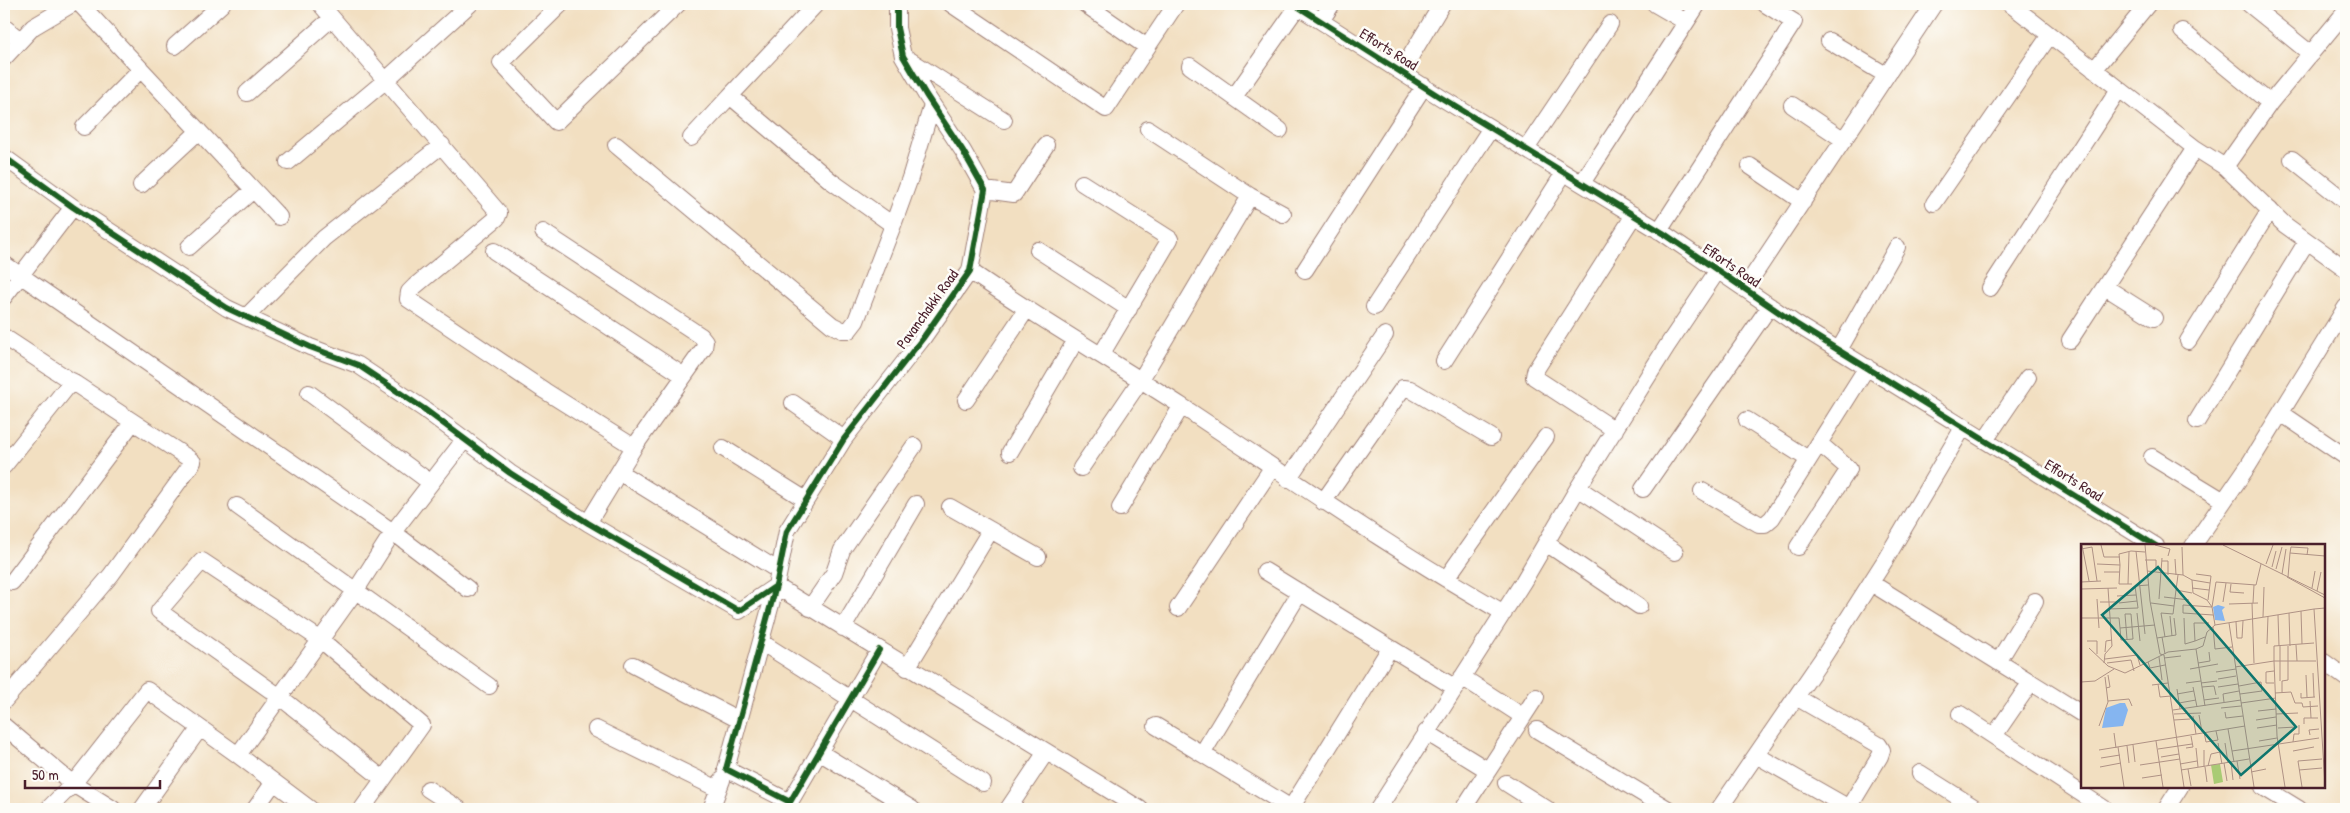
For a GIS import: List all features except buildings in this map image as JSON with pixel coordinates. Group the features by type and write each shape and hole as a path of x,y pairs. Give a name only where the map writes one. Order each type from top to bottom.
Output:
{"street":[{"path":"4,58 32,27 72,4"},
{"path":"80,4 279,217"},
{"path":"175,46 222,4"},
{"path":"288,162 386,80 470,4"},
{"path":"561,4 501,63 556,122 678,4"},
{"path":"691,138 816,4"},
{"path":"898,4 897,28 903,56 932,105 963,151 985,190 1014,194 1046,146"},
{"path":"951,4 1106,109 1176,4"},
{"path":"1085,4 1147,47"},
{"path":"1321,21 1332,4"},
{"path":"1401,72 1442,4"},
{"path":"1655,4 1686,22"},
{"path":"1582,183 1698,4"},
{"path":"1659,231 1794,22 1765,4"},
{"path":"1745,288 1932,4"},
{"path":"2010,4 2196,148 2225,167 2285,225 2346,269"},
{"path":"2094,70 2148,4"},
{"path":"2249,4 2311,54"},
{"path":"1234,97 1296,5"},
{"name":"Efforts Road","path":"1296,5 1491,128 1634,215 1839,350 2153,544"},
{"path":"247,93 325,8 499,213 497,218 415,286 409,292 408,299 544,392 634,447"},
{"path":"2225,167 2270,103 2346,11"},
{"path":"1526,149 1610,24"},
{"path":"4,27 20,40"},
{"path":"2182,31 2270,103"},
{"path":"1934,203 2050,35"},
{"path":"1829,41 1886,75"},
{"path":"903,56 1004,120"},
{"path":"1190,66 1280,130"},
{"path":"84,127 141,69"},
{"path":"1304,270 1424,86"},
{"path":"1990,288 2119,89"},
{"path":"730,96 831,181 893,225"},
{"path":"616,145 825,319 842,330 848,330 856,321 893,225 910,178 932,105"},
{"path":"1792,105 1844,140"},
{"path":"1374,307 1491,128"},
{"path":"1148,129 1250,196 1283,214"},
{"path":"141,185 199,131"},
{"path":"246,317 324,238 442,145"},
{"path":"2070,340 2196,148"},
{"path":"4,158 73,207 227,308 310,347 358,365 424,409 510,473 588,523 739,611 778,578"},
{"path":"2292,159 2346,202"},
{"path":"1750,166 1803,202"},
{"path":"1444,361 1564,172"},
{"path":"1082,183 1170,239 1101,355"},
{"path":"189,247 253,190"},
{"name":"Pavanchakki Road","path":"711,809 726,769 761,642 778,578 787,531 844,438 923,338 970,271 985,190"},
{"path":"1081,468 1140,381 1250,196"},
{"path":"4,297 73,207"},
{"path":"2188,341 2270,210"},
{"path":"1615,430 1534,377 1535,371 1634,215"},
{"path":"543,232 701,336 705,341 704,348 634,447 588,523"},
{"path":"2196,421 2307,241"},
{"path":"1839,350 1897,247"},
{"path":"1038,250 1129,309"},
{"path":"494,251 684,376"},
{"path":"4,264 393,532 468,589"},
{"path":"1378,809 1504,613 1578,488 1718,270"},
{"path":"970,271 1026,310 1182,406 1323,502 1504,613"},
{"path":"2105,287 2154,318"},
{"path":"1643,489 1770,306"},
{"path":"2194,544 2281,413 2346,308"},
{"path":"966,400 1026,310"},
{"path":"1288,479 1385,335"},
{"path":"1010,452 1076,340"},
{"path":"4,701 111,575 193,462 72,381 5,341"},
{"path":"1702,491 1759,524 1765,524 1772,518 1867,367"},
{"path":"1986,440 2028,377"},
{"path":"4,466 72,381"},
{"path":"1323,502 1403,388 1410,388 1491,437"},
{"path":"309,393 431,483"},
{"path":"793,403 844,438"},
{"path":"1120,508 1182,406"},
{"path":"2281,413 2346,458"},
{"path":"1747,420 1808,460"},
{"path":"12,582 133,422"},
{"path":"1719,809 1796,697 1871,582 1964,426"},
{"path":"1446,579 1546,437"},
{"path":"238,755 356,590 393,532 465,439"},
{"path":"1798,547 1849,469 1819,443"},
{"path":"810,608 834,572 842,550 914,446"},
{"path":"723,448 806,500"},
{"path":"2152,457 2224,501"},
{"path":"1178,608 1272,468"},
{"path":"619,472 778,578 810,608 1140,809"},
{"path":"1578,488 1676,552"},
{"path":"844,628 916,504"},
{"path":"237,506 490,686"},
{"path":"950,507 1038,556"},
{"path":"907,668 990,530"},
{"path":"1546,543 1639,606"},
{"path":"362,809 422,726 321,640 202,561 159,611 280,697 383,779"},
{"path":"1266,571 1390,648 1516,712"},
{"path":"1871,582 2081,713"},
{"path":"1202,754 1300,592"},
{"path":"1998,662 2035,601"},
{"path":"761,642 983,782"},
{"path":"1156,726 1292,809 1390,648"},
{"path":"726,769 796,806 820,752 879,650"},
{"path":"2325,663 2346,678"},
{"path":"633,664 739,720"},
{"path":"1994,736 2031,682"},
{"path":"48,809 73,784 146,690 310,809"},
{"path":"1463,809 1536,697"},
{"path":"1756,755 1849,809 1880,756 1882,750 1880,745 1796,697"},
{"path":"1960,714 2105,809"},
{"path":"4,726 73,784 113,809"},
{"path":"142,809 200,728"},
{"path":"596,729 718,790"},
{"path":"1537,730 1668,809"},
{"path":"1426,732 1481,766"},
{"path":"820,752 912,809"},
{"path":"1008,809 1046,752"},
{"path":"1920,773 1977,809"},
{"path":"255,809 274,782"},
{"path":"1506,782 1547,809"},
{"path":"2168,808 2179,788"},
{"path":"2264,788 2299,809"},
{"path":"428,789 459,809"}],"cycle path":[{"path":"879,650 790,802 726,769 776,586 787,531 844,439 923,338 970,271 985,190 963,151 903,56 897,28 897,4"},
{"path":"1294,4 1440,97 1663,233 1796,324 2153,544"},
{"path":"4,157 73,207 227,308 310,347 358,365 424,409 510,473 588,523 739,611 776,586"}]}
